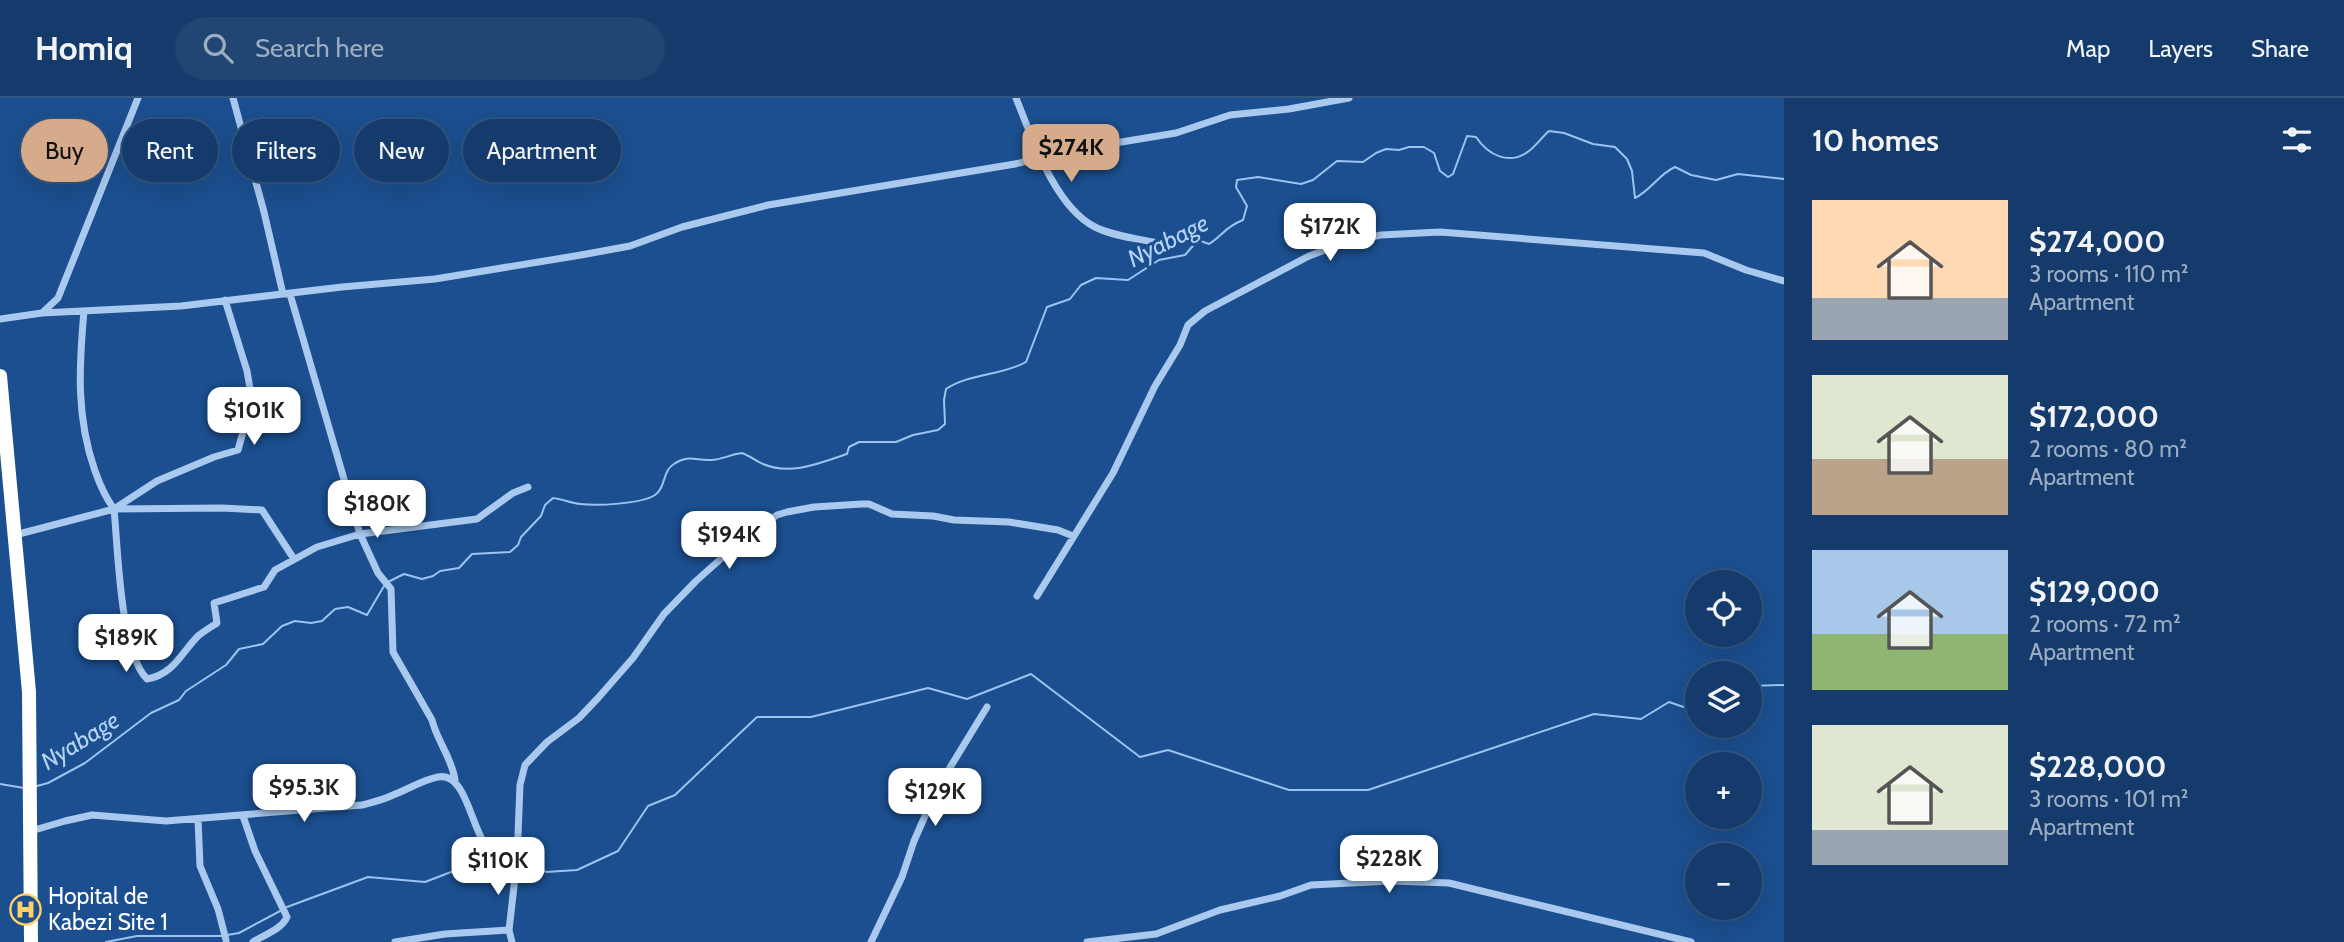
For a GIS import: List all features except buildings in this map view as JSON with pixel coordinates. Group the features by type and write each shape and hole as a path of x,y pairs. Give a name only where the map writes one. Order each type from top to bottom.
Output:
{"highway":[{"path":"0,376 29,692 31,942"}],"street":[{"path":"41,313 58,298 138,98"},
{"path":"233,98 287,294 360,534 379,573 391,589 393,652 432,720 474,824 491,851 501,856 517,849"},
{"path":"1016,98 1062,197 1080,217 1105,232 1153,242"},
{"path":"0,319 41,313 161,307 435,278 581,255 629,246 682,227 768,205 1176,133 1230,115 1289,109 1349,98"},
{"path":"1037,596 1113,473 1188,325 1205,311 1309,256 1346,242 1381,234 1440,232 1704,253 1746,270 1784,281"},
{"path":"114,509 157,481 238,450 252,400 247,371 225,300"},
{"path":"84,311 79,361 81,420 100,485 114,509 125,618 134,655 141,673 147,679 159,677 186,653 197,637 217,623 215,603 264,587 275,570 317,547 360,534 477,519 513,493 528,487"},
{"path":"512,942 509,930 520,785 525,765 598,698 633,658 664,614 696,581 743,539 776,515 814,507 869,504 892,514 1009,522 1058,530 1073,536"},
{"path":"14,535 114,509 262,510 294,559"},
{"path":"871,942 943,779 987,707"},
{"path":"30,831 92,815 166,821 362,805 393,796 442,776 455,780"},
{"path":"243,816 255,851 287,917 279,928 253,942"},
{"path":"198,819 200,866 218,909 226,940"},
{"path":"1087,942 1156,934 1220,910 1280,896 1311,885 1391,881 1450,883 1691,942"},
{"path":"395,942 445,934 509,930"}],"waterway":[{"name":"Nyabage","path":"388,582 404,574 422,579 440,571 459,568 472,554 510,552 553,498 597,505 648,498 661,488 670,467 684,459 715,460 742,453 763,464 784,469 795,468 847,454 849,447 859,442 896,442 938,430 945,424 946,389 965,380 1026,362 1047,307 1070,299 1081,285 1096,278 1128,280 1159,260 1185,255 1198,240 1209,244 1232,225 1243,220 1247,206 1236,187 1237,180 1258,177 1301,184 1313,180 1337,161 1363,162 1386,149 1399,150 1409,147 1424,147 1434,153 1440,171 1448,177 1453,174 1467,136 1476,137 1493,153 1514,158 1529,151 1549,131 1564,133 1593,144 1615,147 1627,159 1632,171 1635,198 1675,167 1691,175 1716,180 1738,174 1784,179"},
{"name":"Nyabage","path":"37,786 85,763 151,713 179,700 186,691 226,665 239,649 263,644 282,626 295,621 322,621 335,609 348,607 367,615 384,586"},
{"path":"518,864 535,865 546,872 577,870 618,851 648,806 675,795 757,717 811,717 928,688 967,699 1031,674 1140,757 1168,750 1289,790 1368,790 1594,714 1641,719 1669,702 1685,708"},
{"path":"1762,686 1784,685"},
{"name":"Nyabage","path":"0,784 24,788"},
{"path":"287,907 368,877 425,882 451,872 475,876 504,863 513,864"},
{"path":"227,935 239,933 282,910"},
{"path":"106,942 137,936 222,936"}],"place":[{"name":"Hopital de Kabezi Site 1","path":"25,909"}]}
